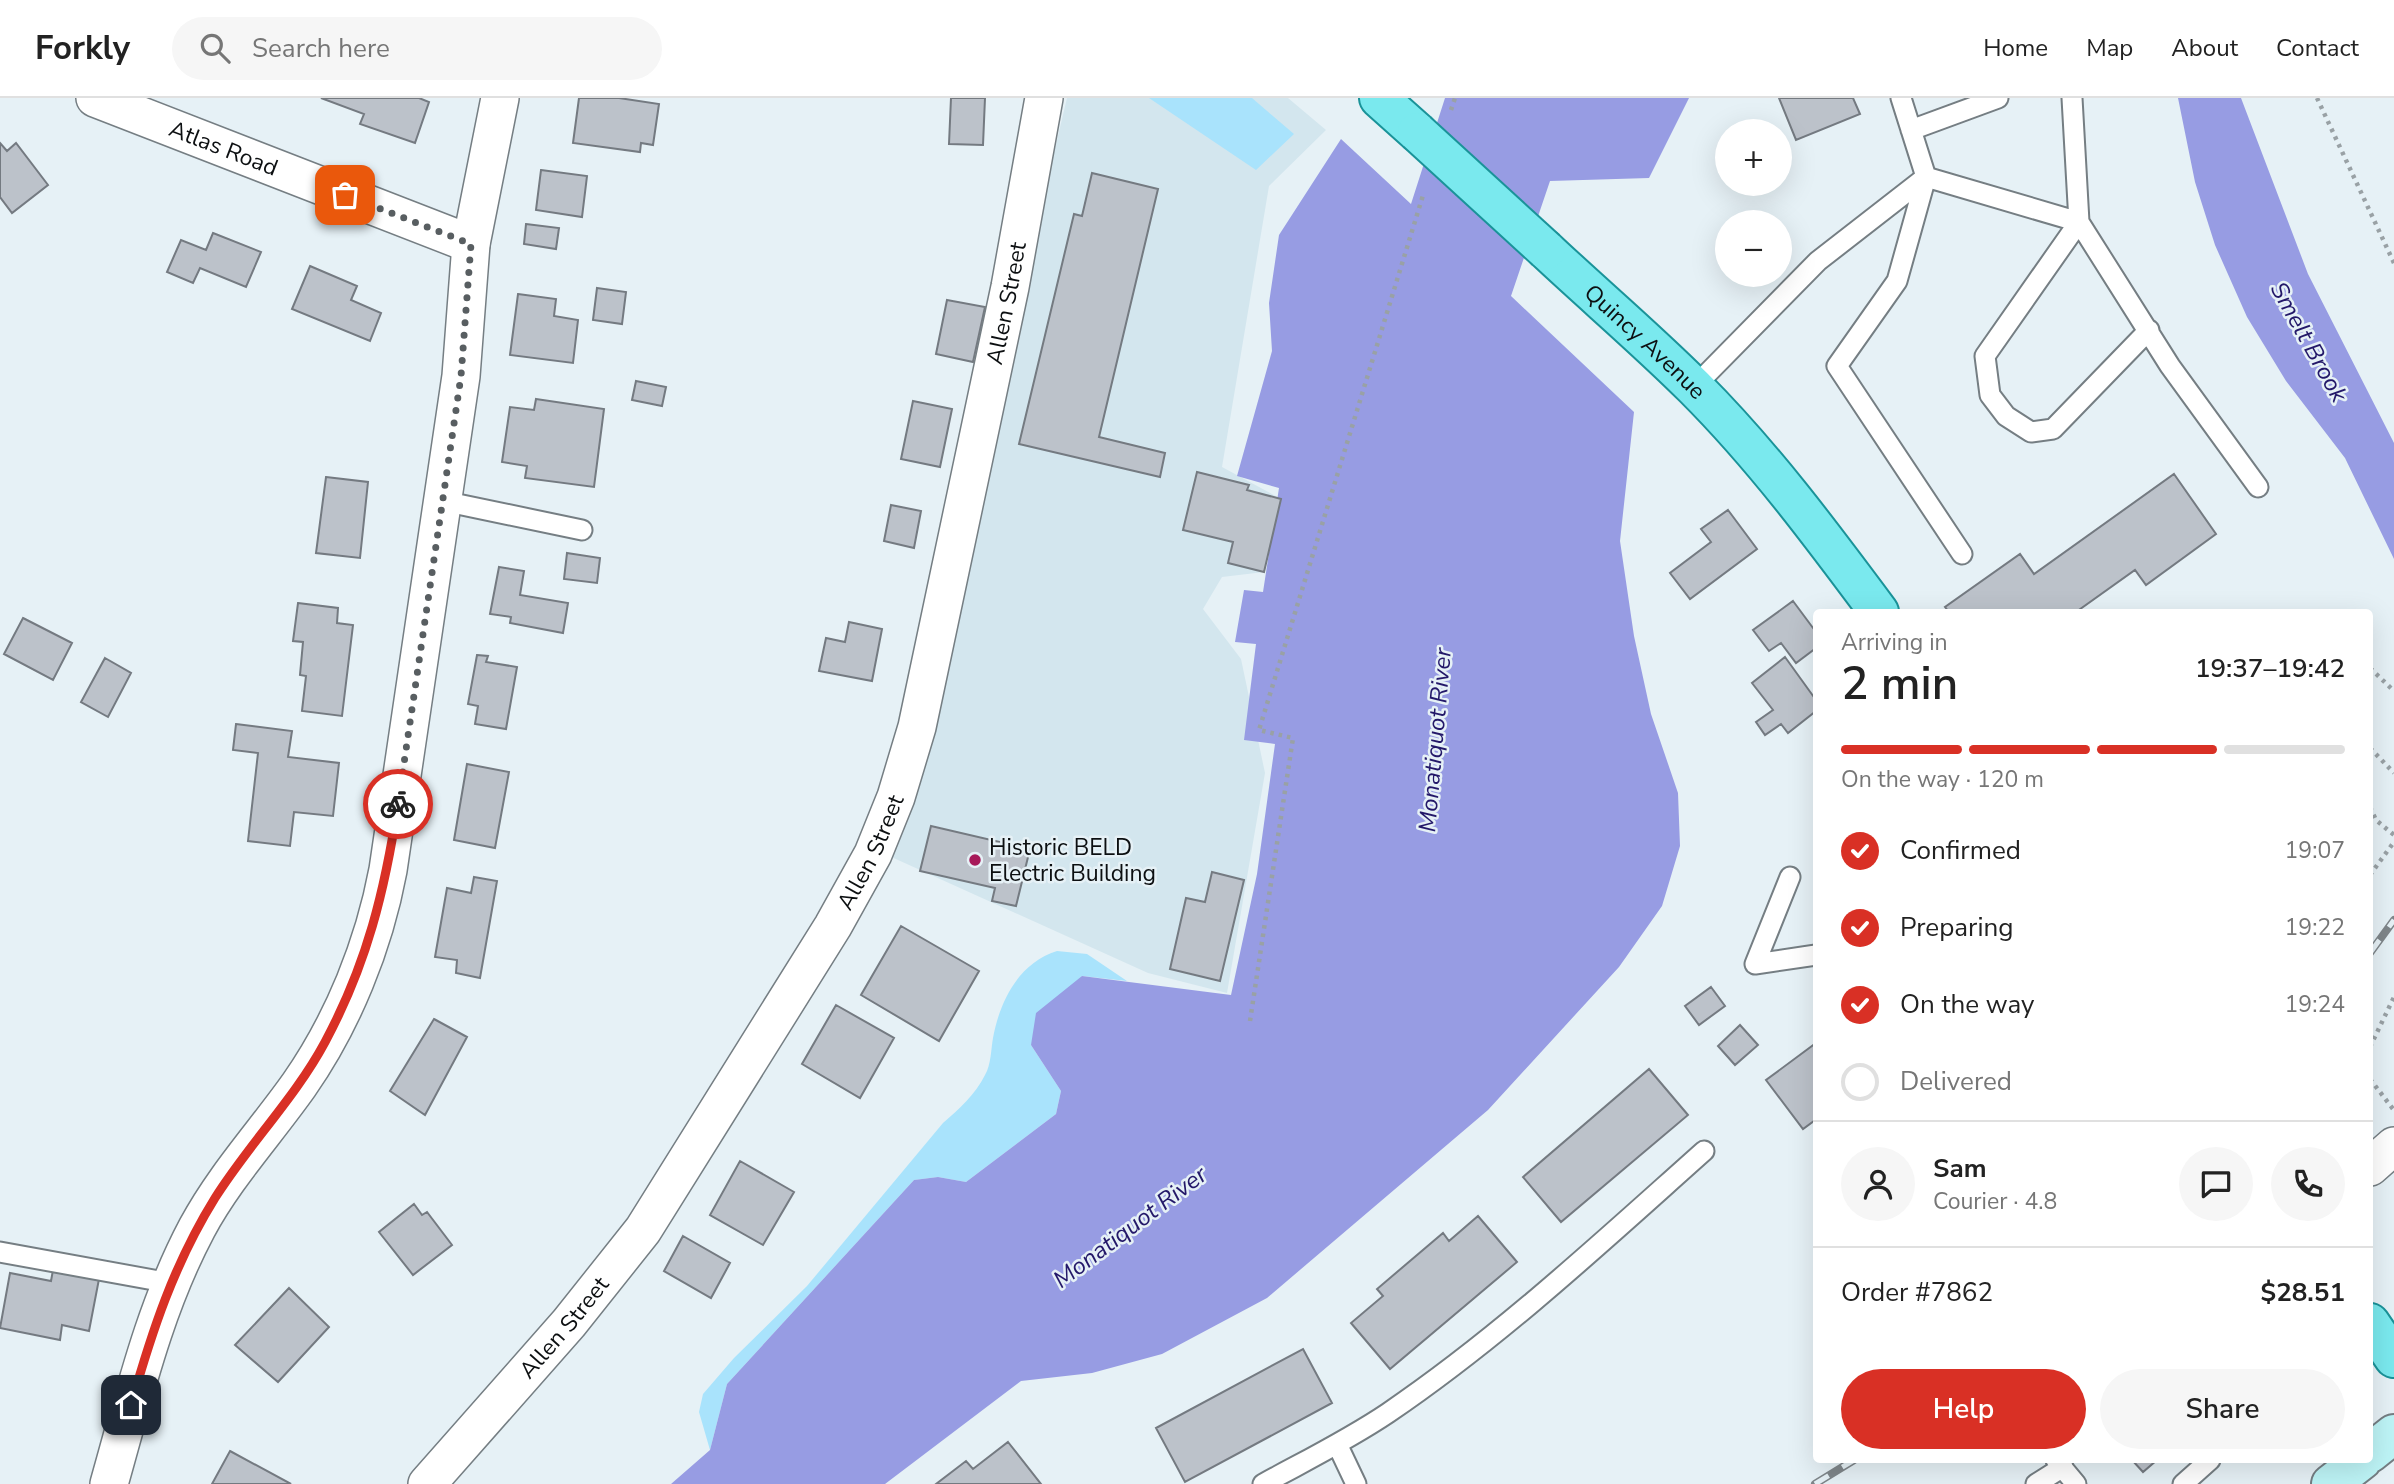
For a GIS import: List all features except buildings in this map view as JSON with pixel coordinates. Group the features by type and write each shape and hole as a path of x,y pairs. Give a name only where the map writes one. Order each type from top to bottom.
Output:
{"main road":[{"name":"Quincy Avenue","path":"1379,98 1432,128 1546,250 1694,387 1803,510 1877,609"},
{"path":"2373,1327 2394,1358"},
{"path":"2373,1451 2394,1434"},
{"path":"2331,1484 2358,1463"}],"street":[{"name":"Atlas Road","path":"95,98 471,244"},
{"path":"109,1484 155,1321 170,1283 215,1198 313,1063 366,950 388,870 461,376 471,244 499,98"},
{"name":"Allen Street","path":"427,1484 569,1323 643,1230 833,926 873,854 896,797 917,727 1010,287 1044,98"},
{"path":"2373,1164 2394,1146"}],"lane":[{"path":"1901,98 1926,177 1898,281 1837,366 1962,554"},
{"path":"1911,130 1998,98"},
{"path":"2072,98 2079,222 2170,366 2258,487"},
{"path":"1926,177 2079,222"},
{"path":"1694,387 1818,261 1926,177"},
{"path":"2079,222 1985,356 1990,395 2006,416 2031,432 2053,429 2149,330"},
{"path":"443,501 582,530"},
{"path":"1790,877 1755,964 1813,955"},
{"path":"1263,1484 1387,1414 1550,1287 1704,1152"},
{"path":"0,1252 170,1283"},
{"path":"1337,1444 1356,1484"},
{"path":"2036,1484 2059,1463 2076,1484"},
{"path":"2183,1484 2207,1463"}],"path":[{"path":"1432,128 1455,98"},
{"path":"2317,98 2394,263"},
{"path":"1250,1021 1293,738 1259,730 1426,187"},
{"path":"2373,671 2394,691"},
{"path":"2373,751 2394,773"},
{"path":"2373,814 2376,821 2394,835"},
{"path":"2373,867 2394,842"},
{"path":"2373,1041 2393,1001"},
{"path":"2373,1083 2394,1110"}],"shaded area":[{"path":"1067,98 1288,98 1326,130 1269,186 1222,467 1281,499 1264,572 1222,577 1203,609 1241,659 1265,773 1227,993 1148,973 887,855"},
{"path":"1149,98 1252,98 1294,134 1256,170"},
{"path":"1057,951 1087,954 1127,981 1082,976 1031,1045 1061,1091 1056,1114 966,1182 938,1177 914,1180 727,1384 710,1450 699,1412 703,1394 734,1358 807,1286 943,1123 972,1095 987,1071 996,1024 1013,985 1032,964"}],"water":[{"name":"Monatiquot River","path":"1445,98 1689,98 1649,178 1550,181 1511,296 1634,412 1620,541 1634,636 1651,714 1678,793 1680,846 1662,906 1619,967 1488,1110 1267,1298 1162,1354 1092,1373 1021,1381 885,1484 671,1484 710,1450 727,1384 914,1180 938,1177 966,1182 1056,1114 1061,1091 1031,1045 1036,1013 1082,976 1231,995 1257,874 1275,744 1244,740 1256,644 1235,642 1244,590 1263,592 1279,488 1237,476 1272,351 1269,303 1279,235 1341,139 1411,204"},
{"name":"Smelt Brook","path":"2178,98 2241,98 2308,274 2394,443 2394,559 2345,458 2286,381 2247,317 2215,245 2195,182"}],"railway":[{"path":"2373,949 2394,920"},
{"path":"1815,1484 1849,1463"}],"way so far":[{"path":"345,195 471,244 466,275 461,376 398,804"}],"place":[{"name":"Historic BELD Electric Building","path":"975,860"}],"route":[{"path":"131,1405 158,1311 198,1226 236,1167 313,1063 354,980 383,896 398,804"}]}
